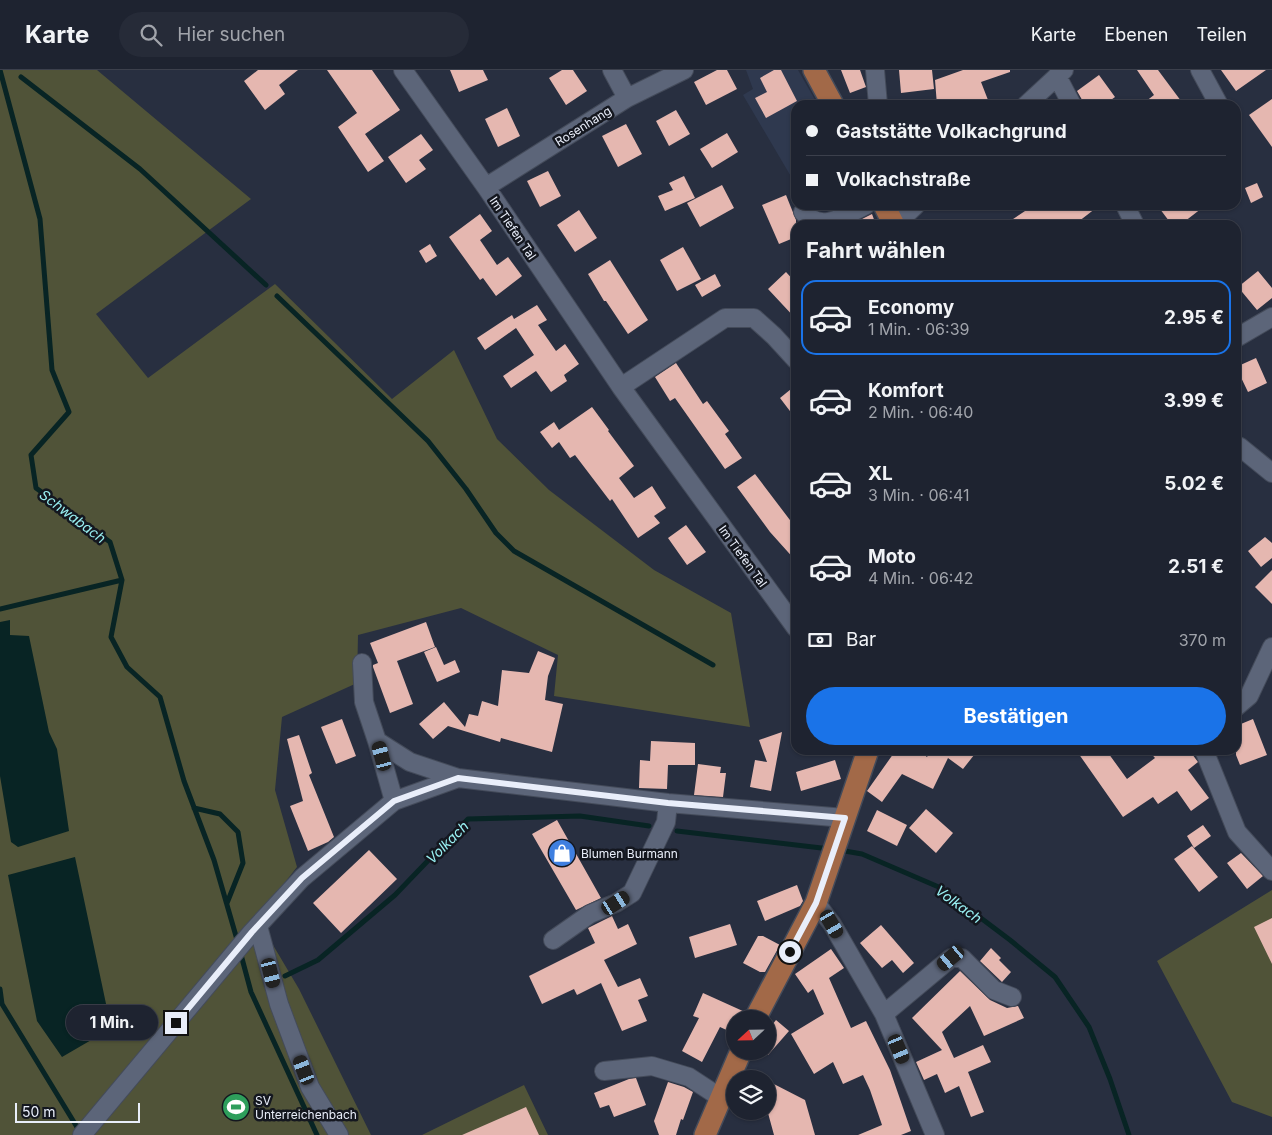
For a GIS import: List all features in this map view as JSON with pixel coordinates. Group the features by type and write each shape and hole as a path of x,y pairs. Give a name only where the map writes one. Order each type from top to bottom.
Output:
{"main road":[{"path":"814,70 830,100"},
{"path":"760,1010 816,903 866,755"},
{"path":"705,1135 737,1060"}],"street":[{"name":"Im Tiefen Tal","path":"403,70 486,187 621,387 791,621"},
{"path":"612,70 627,98"},
{"name":"Rosenhang","path":"486,187 627,98 684,70"},
{"path":"875,70 878,100"},
{"path":"1200,70 1216,100"},
{"path":"1031,100 1062,72 1070,100"},
{"path":"834,220 855,210"},
{"path":"900,220 910,210"},
{"path":"803,212 812,220"},
{"path":"1241,332 1272,317"},
{"path":"621,387 725,318 754,318 791,355"},
{"path":"1241,447 1272,472"},
{"path":"1241,703 1249,696 1272,647"},
{"path":"362,663 364,702 394,801"},
{"path":"377,741 410,762 458,778 843,823"},
{"path":"1206,755 1237,832 1272,871"},
{"path":"85,1131 255,929 302,878 394,801 458,778"},
{"path":"554,940 590,914 616,903 632,893 666,822 668,803"},
{"path":"816,903 832,924 884,1014 936,1135"},
{"path":"255,929 279,1004 310,1087 339,1135"},
{"path":"884,1014 951,958 962,958 994,990 1012,997"},
{"path":"604,1072 652,1066 689,1077 721,1098"}],"shaded area":[{"path":"0,70 97,70 251,199 96,314 148,378 275,284 392,399 454,350 497,439 549,490 654,570 731,613 750,727 554,696 558,655 461,608 358,635 357,683 282,717 275,790 297,867 257,918 299,989 371,1135 0,1135"},
{"path":"746,70 798,70 815,100 791,100 791,177 743,95 753,89"},
{"path":"10,620 10,635 29,636 49,732 57,749 69,831 18,847 11,842 0,776 0,622"},
{"path":"75,857 109,1018 105,1032 62,1057 37,1021 8,875"},
{"path":"1272,890 1272,1117 1232,1102 1157,961"},
{"path":"524,1085 548,1135 422,1135"}],"building":[{"path":"258,70 298,70 279,85 285,94 265,110 244,81"},
{"path":"327,70 372,70 400,110 365,134 384,161 368,172 338,127 357,113"},
{"path":"450,70 483,70 488,80 459,92"},
{"path":"562,70 573,70 587,91 566,105 549,78"},
{"path":"717,70 727,70 737,89 706,105 694,82"},
{"path":"774,70 781,70 796,100 791,100 791,104 766,118 755,98 767,92 760,78"},
{"path":"841,70 860,70 866,87 850,93"},
{"path":"899,70 932,70 934,89 901,93"},
{"path":"963,70 1010,70 1010,72 981,82 988,100 937,100 935,80"},
{"path":"1137,70 1158,70 1180,100 1148,100 1154,95"},
{"path":"1221,70 1266,70 1236,91"},
{"path":"1099,75 1115,97 1111,100 1082,100 1077,91"},
{"path":"1272,99 1272,147 1249,115"},
{"path":"507,108 520,136 498,147 485,119"},
{"path":"676,110 690,134 669,146 656,121"},
{"path":"626,124 642,154 618,167 602,136"},
{"path":"727,133 738,152 712,168 700,149"},
{"path":"421,134 433,150 419,160 426,169 406,183 388,157"},
{"path":"548,171 561,196 540,207 527,181"},
{"path":"684,176 695,198 665,211 658,196 673,190 669,183"},
{"path":"1257,183 1263,197 1251,203 1245,188"},
{"path":"722,185 734,208 700,227 687,203"},
{"path":"786,195 796,220 791,220 791,239 779,244 762,205"},
{"path":"579,210 597,238 575,252 557,225"},
{"path":"1026,210 1094,210 1080,220 1012,220"},
{"path":"1161,210 1200,210 1186,220 1168,220"},
{"path":"480,214 492,231 480,240 497,265 508,257 522,276 496,296 483,278 480,280 449,237"},
{"path":"872,214 874,220 860,220"},
{"path":"430,244 437,256 426,263 419,251"},
{"path":"683,247 701,279 677,291 660,260"},
{"path":"610,260 648,320 628,334 606,301 604,301 588,274"},
{"path":"1258,271 1272,288 1272,298 1257,310 1241,291 1241,285"},
{"path":"786,272 791,278 791,314 768,289"},
{"path":"715,274 721,286 702,297 695,285"},
{"path":"537,305 547,320 538,325 556,351 565,344 579,364 564,375 567,381 551,392 536,371 511,388 503,376 534,355 516,328 485,350 477,338 512,315 514,319"},
{"path":"1256,358 1267,383 1248,392 1241,377 1241,365"},
{"path":"676,363 703,404 707,401 729,431 725,434 742,458 725,469 675,398 670,401 655,377"},
{"path":"791,389 791,412 780,398"},
{"path":"592,407 634,466 619,478 634,498 652,486 666,508 654,516 660,523 638,538 612,499 610,501 575,455 570,458 559,442 552,448 540,432 554,422 559,430"},
{"path":"755,474 791,521 791,555 770,532 737,487"},
{"path":"686,525 706,552 687,565 668,538"},
{"path":"1265,537 1272,543 1272,558 1261,567 1248,551"},
{"path":"1272,570 1272,604 1255,587"},
{"path":"426,622 435,647 397,661 413,704 390,713 373,667 373,665 378,663 370,643"},
{"path":"436,647 444,665 455,660 460,672 437,682 424,652"},
{"path":"538,651 555,658 548,676 545,700 563,704 552,752 501,738 500,742 448,726 433,739 419,724 444,702 465,727 469,714 478,716 482,701 498,706 502,670 529,673"},
{"path":"342,719 356,756 336,764 321,727"},
{"path":"1253,719 1267,755 1240,765 1236,755 1241,755 1241,724"},
{"path":"782,732 771,791 750,787 755,760 767,762 759,740"},
{"path":"299,735 312,773 309,775 334,837 328,842 308,851 290,806 303,801 287,739"},
{"path":"651,741 695,743 695,765 668,765 667,789 639,788 640,760 650,761"},
{"path":"892,755 924,755 927,757 928,755 974,755 963,769 948,758 933,789 902,774 882,802 867,791"},
{"path":"1080,755 1110,755 1127,779 1155,758 1152,755 1193,755 1198,762 1188,770 1209,798 1191,811 1177,791 1158,804 1153,797 1123,817"},
{"path":"835,760 841,779 801,791 796,772"},
{"path":"698,764 721,767 720,773 726,773 723,797 694,795"},
{"path":"926,809 953,833 936,853 909,828"},
{"path":"877,810 907,825 897,846 867,831"},
{"path":"557,820 601,898 576,910 532,834"},
{"path":"1203,825 1211,836 1194,848 1187,836"},
{"path":"1192,846 1218,877 1199,892 1174,859"},
{"path":"369,850 397,879 341,933 313,903"},
{"path":"1241,853 1263,876 1247,889 1227,863"},
{"path":"797,885 803,901 800,906 765,921 757,901"},
{"path":"612,916 618,929 628,924 637,944 604,960 618,987 640,978 648,996 638,1000 647,1021 622,1031 601,983 577,995 574,989 542,1004 529,976 595,943 588,928"},
{"path":"1272,918 1272,964 1254,927"},
{"path":"730,924 737,945 695,958 689,937"},
{"path":"881,925 914,963 903,973 892,960 882,968 860,943"},
{"path":"758,936 763,936 780,945 765,972 760,972 743,963"},
{"path":"991,948 1001,958 999,960 1011,972 1002,982 980,961"},
{"path":"831,949 844,968 829,978 851,1028 866,1021 890,1070 911,1131 901,1135 858,1135 882,1125 863,1075 843,1084 833,1062 814,1074 791,1034 824,1014 813,989 808,993 795,974"},
{"path":"960,971 990,1000 1007,1008 1018,1006 1024,1018 984,1036 970,1006 942,1032 954,1058 983,1045 991,1062 968,1072 984,1112 971,1117 959,1086 945,1093 937,1074 924,1080 916,1062 942,1050 912,1018"},
{"path":"703,993 741,1010 726,1010 726,1030 720,1027 702,1062 682,1051 699,1018 693,1016"},
{"path":"776,1020 789,1031 776,1046"},
{"path":"636,1078 646,1105 614,1117 609,1105 600,1108 594,1093"},
{"path":"668,1082 693,1092 676,1135 659,1135 654,1121"},
{"path":"776,1085 805,1100 815,1135 774,1135 770,1120 776,1120"},
{"path":"526,1107 539,1135 462,1135"}],"waterway":[{"name":"Schwabach","path":"0,70 40,219 52,370 69,412 31,455 36,488 110,542 122,580 111,637 127,667 160,697 184,781 214,860 238,943"},
{"path":"21,77 140,169 266,285"},
{"path":"277,296 428,441 466,489 496,533 514,551 713,665"},
{"path":"0,609 122,580"},
{"name":"Schwabach","path":"194,808 220,814 238,832 243,863 227,903"},
{"name":"Volkach","path":"285,976 318,960 395,895 468,819 580,816 649,826"},
{"name":"Volkach","path":"677,831 830,849"},
{"name":"Volkach","path":"839,850 862,854 941,888 1055,977 1089,1027 1110,1079 1129,1135"},
{"name":"Schwabach","path":"240,951 251,992 317,1135"},
{"path":"0,989 2,1004 80,1132"}],"place":[{"name":"Blumen Burmann","path":"562,853"},
{"name":"SV Unterreichenbach","path":"236,1107"}],"route":[{"path":"176,1023 252,932 302,878 394,801 458,778 668,803 845,818 816,903 790,952"}]}
